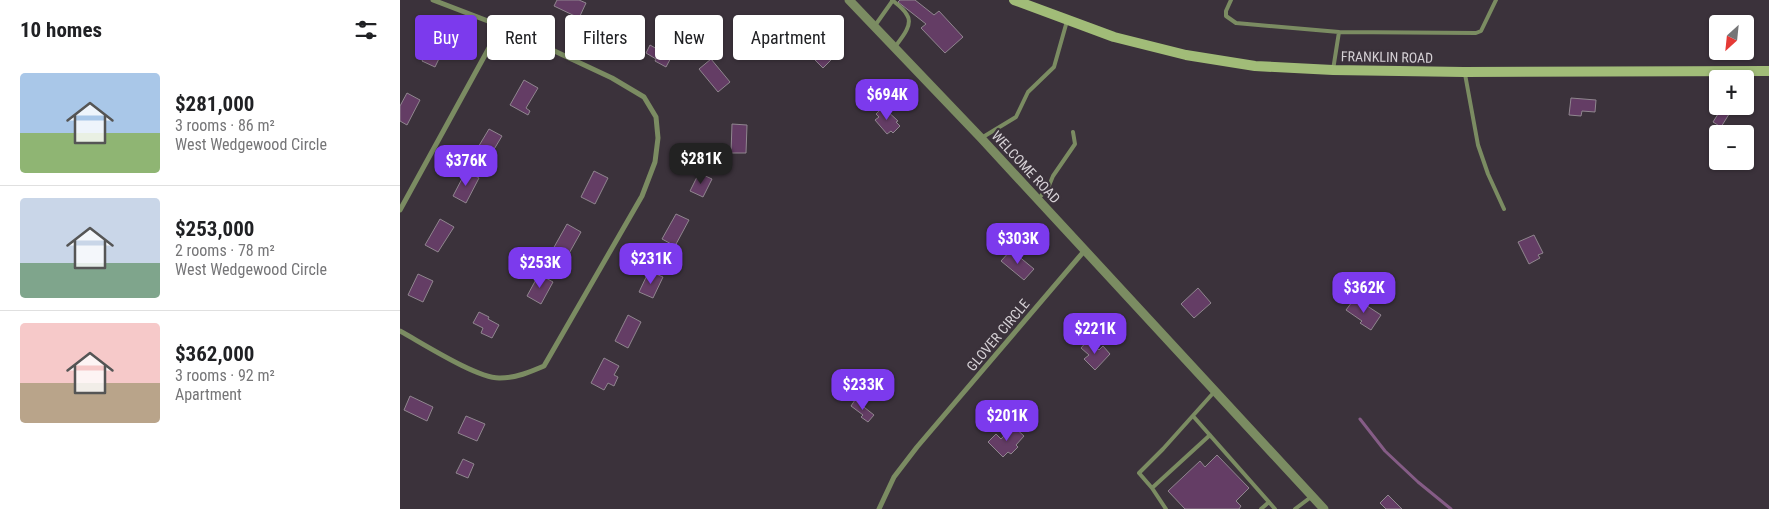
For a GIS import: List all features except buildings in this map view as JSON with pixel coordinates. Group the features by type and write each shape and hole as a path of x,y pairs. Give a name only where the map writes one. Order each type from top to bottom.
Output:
{"main road":[{"name":"FRANKLIN ROAD","path":"1014,0 1114,37 1186,54 1255,66 1332,70 1464,72 1769,71"}],"street":[{"path":"433,0 487,20"},
{"name":"WELCOME ROAD","path":"849,0 1085,250 1324,509"},
{"path":"400,331 476,373 498,379 521,376 544,366 642,196 656,162 658,138 656,117 644,97 612,78 555,51"},
{"path":"400,210 487,53"},
{"name":"GLOVER CIRCLE","path":"879,509 894,477 917,447 1085,250"}],"lane":[{"path":"874,27 892,0 908,15 908,28 894,48"},
{"path":"1231,0 1226,16 1236,23 1339,32 1476,33 1480,31 1496,0"},
{"path":"980,138 1016,117 1028,92 1054,67 1068,21"},
{"path":"1332,70 1339,32"},
{"path":"1464,72 1478,145 1488,174 1504,208"},
{"path":"1038,200 1048,188 1053,176 1075,144 1073,132"},
{"path":"1166,509 1139,473 1215,392"},
{"path":"1193,416 1275,509"},
{"path":"1152,488 1210,435"},
{"path":"1295,509 1312,497"},
{"path":"1261,509 1268,502"}],"waterway":[{"path":"1360,419 1385,451 1418,482 1451,509"}]}
